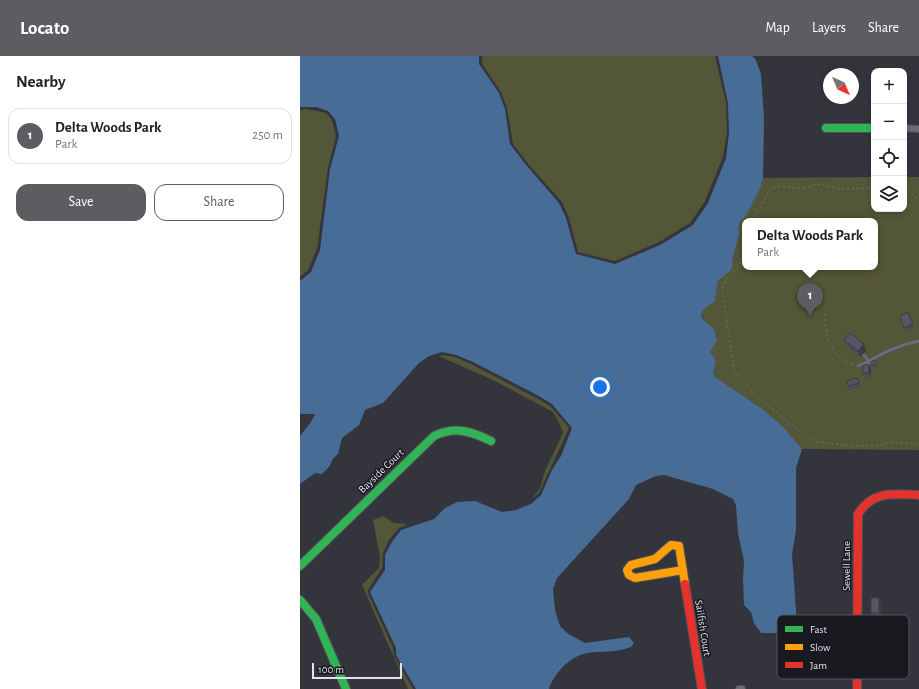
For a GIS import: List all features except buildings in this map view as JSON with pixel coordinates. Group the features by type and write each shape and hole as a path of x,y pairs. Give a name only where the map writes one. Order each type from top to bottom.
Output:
{"street":[{"path":"826,128 871,128"},
{"path":"907,128 919,129"},
{"name":"Bayside Court","path":"300,566 434,436 448,430 464,429 491,441"},
{"name":"Sewell Lane","path":"857,615 858,514 865,503 876,496 919,495"},
{"name":"Sailfish Court","path":"683,570 635,578 629,575 627,570 631,565 655,559 671,545 675,544 681,549 702,689"},
{"path":"300,600 316,619 346,689"},
{"name":"Sewell Lane","path":"857,679 857,689"}],"lane":[{"path":"858,366 902,344 919,341"},
{"path":"863,354 869,361 868,369"}],"path":[{"path":"754,218 771,189 778,186 801,188 820,184 837,189 871,188"},
{"path":"907,190 919,200"},
{"path":"742,254 739,266 726,278 722,289 734,369 744,383 812,440 853,446 875,446 890,442 919,444"},
{"path":"825,314 828,338 834,352 844,361 858,366"}],"green space":[{"path":"482,56 715,56 726,103 727,132 723,157 705,201 690,223 659,242 615,261 578,252 569,218 562,202 529,165 513,144 507,108 501,92 482,64"},
{"path":"306,109 326,113 332,120 336,136 328,168 317,249 308,270 300,277 300,110"},
{"path":"871,177 871,212 907,212 907,177 919,177 919,450 802,449 764,410 715,377 713,373 716,361 710,351 708,326 701,314 703,309 715,301 718,281 732,268 732,261 739,235 739,223 742,219 742,270 878,270 878,218 742,218 753,202 763,178"},
{"path":"443,355 455,357 473,365 550,406 569,428 539,493 532,499 540,488 545,471 563,433 553,412 495,381 439,356"},
{"path":"383,516 394,523 408,524 399,528 389,540 383,553 382,568 368,590 368,593 393,648 394,656 413,689 408,689 362,585 379,568 380,557 373,520"}],"water":[{"path":"300,56 479,56 479,64 499,93 505,109 510,144 559,203 566,218 576,254 615,264 660,245 693,225 708,203 726,158 729,133 728,103 718,56 752,56 756,60 761,74 764,118 763,178 760,189 745,217 742,218 739,223 739,235 732,261 732,269 718,281 715,301 705,308 701,314 704,320 713,328 717,341 710,351 716,361 713,373 715,377 764,410 783,427 802,449 796,468 796,530 792,554 796,615 777,615 777,633 761,633 754,623 751,612 744,605 744,561 738,533 736,505 733,499 713,489 664,475 656,476 636,485 629,499 557,578 553,589 555,610 560,626 567,633 585,643 629,637 634,643 631,647 621,650 586,653 578,656 569,661 560,670 549,689 416,689 396,655 396,648 370,592 385,570 385,555 392,542 401,530 434,519 445,508 457,502 475,501 502,512 516,510 531,504 541,495 552,470 561,456 572,428 552,404 537,395 473,362 456,355 442,352 429,356 419,363 383,403 365,410 359,425 342,438 338,454 332,460 328,468 322,474 315,473 300,484 300,436 311,422 315,414 300,414 300,281 311,272 320,250 330,169 339,136 335,119 328,111 316,107 300,107"}],"traffic: fast":[{"path":"826,128 871,128"},
{"path":"300,566 434,436 449,431 463,431 470,432 491,441"},
{"path":"300,600 316,619 346,689"}],"traffic: slow":[{"path":"683,570 635,578 629,575 627,570 631,565 655,559 671,545 679,546 685,584"}],"traffic: jam":[{"path":"857,615 858,514 864,506 877,497 893,494 919,495"},
{"path":"685,584 702,689"},
{"path":"857,679 857,689"}],"place":[{"name":"Delta Woods Park","path":"810,316"}]}
